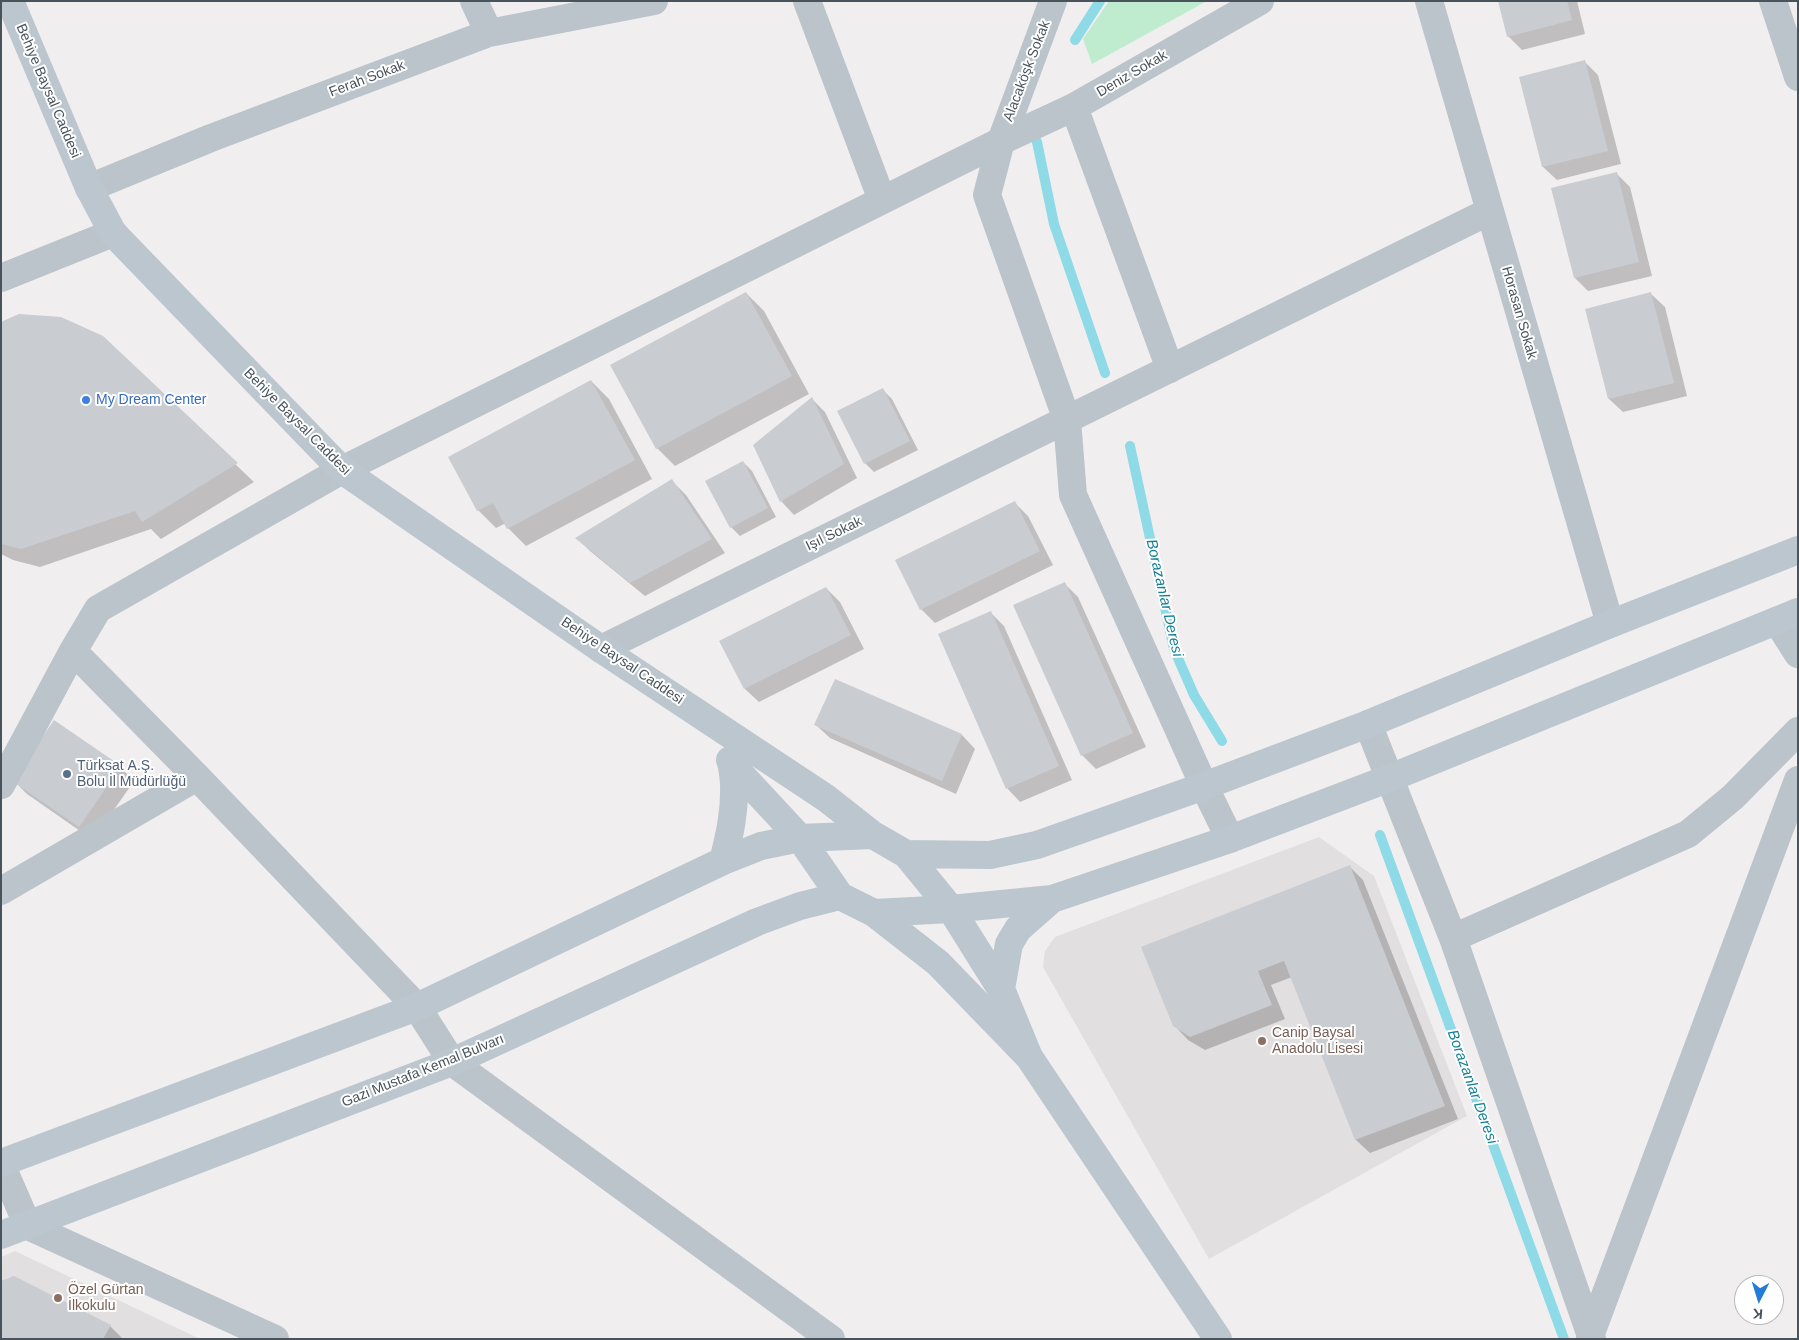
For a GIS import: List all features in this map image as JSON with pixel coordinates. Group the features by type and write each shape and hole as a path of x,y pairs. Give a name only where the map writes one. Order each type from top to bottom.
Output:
{"main road":[{"name":"Behiye Baysal Caddesi","path":"10,1 90,188 113,233 342,470 601,649 826,798 873,835 906,854"},
{"path":"906,854 990,855 1037,845 1204,786 1368,724 1610,624 1798,550"},
{"path":"874,913 951,910 1052,899 1230,839 1390,778 1787,616"},
{"path":"716,724 733,766 735,804 732,829 723,861"},
{"path":"733,766 800,838 840,896 874,913 938,963 1029,1057 1218,1339"},
{"path":"1,1164 417,1007 723,861 761,846 800,838 873,835"},
{"path":"906,854 951,910 1002,989 1029,1057"},
{"name":"Gazi Mustafa Kemal Bulvarı","path":"1,1235 452,1062 757,922 800,906 840,896"},
{"path":"1002,989 1009,944 1018,929 1052,899"}],"street":[{"path":"474,1 489,33"},
{"name":"Ferah Sokak","path":"90,188 221,135 489,33 654,1"},
{"path":"807,1 882,200"},
{"name":"Alacaköşk Sokak","path":"1053,1 1001,141 987,195 1067,420 1073,495 1204,786 1230,839"},
{"name":"Deniz Sokak","path":"1,785 73,651 98,609 342,470 882,200 1074,107 1260,1"},
{"name":"Horasan Sokak","path":"1429,1 1610,624"},
{"path":"1773,1 1798,78"},
{"path":"1074,107 1170,369"},
{"name":"Işıl Sokak","path":"601,649 1490,211"},
{"path":"1,278 113,233"},
{"path":"1787,616 1798,654"},
{"path":"73,651 417,1007 452,1062 831,1339"},
{"path":"1368,724 1453,938 1591,1337"},
{"path":"1453,938 1688,834 1733,797 1798,731"},
{"path":"1,891 197,778"},
{"path":"1591,1337 1798,780"},
{"path":"1,1164 28,1226 275,1339"}],"shaded area":[{"name":"Canip Baysal Anadolu Lisesi","path":"1319,837 1374,876 1467,1116 1209,1259 1043,967 1045,951 1055,937"},
{"name":"Özel Gürtan İlkokulu","path":"15,1251 200,1339 1,1339 1,1257"}],"green space":[{"path":"1109,1 1207,1 1092,64 1083,39"}],"building":[{"path":"1498,1 1567,1 1572,20 1507,37"},
{"path":"1585,60 1608,151 1542,167 1519,77"},
{"path":"1617,172 1639,262 1574,278 1551,188"},
{"path":"746,292 792,376 656,449 610,365"},
{"path":"1651,292 1674,383 1608,399 1585,309"},
{"name":"My Dream Center","path":"19,314 61,317 103,336 238,463 142,522 135,511 21,549 1,544 1,322"},
{"path":"591,380 635,460 507,529 493,503 477,511 448,457"},
{"path":"883,388 910,441 864,464 837,411"},
{"path":"812,397 844,464 780,502 753,445"},
{"path":"743,461 768,508 730,528 705,481"},
{"path":"672,479 712,539 630,583 575,538"},
{"path":"1015,501 1040,551 920,610 895,560"},
{"path":"1065,582 1133,733 1081,756 1013,605"},
{"path":"826,587 851,635 744,689 719,641"},
{"path":"991,611 1059,766 1006,789 938,634"},
{"path":"835,679 962,734 942,781 814,725"},
{"name":"Türksat A.Ş. Bolu İl Müdürlüğü","path":"54,720 121,766 79,827 12,781"},
{"path":"1350,865 1445,1106 1355,1140 1284,961 1258,971 1272,1005 1190,1037 1173,1026 1141,947"},
{"path":"14,1276 111,1325 103,1339 1,1339 1,1281"}],"waterway":[{"name":"Borazanlar Deresi","path":"1075,40 1100,1"},
{"name":"Borazanlar Deresi","path":"1037,142 1054,224 1105,373"},
{"name":"Borazanlar Deresi","path":"1130,446 1174,649 1194,695 1222,741"},
{"name":"Borazanlar Deresi","path":"1380,835 1564,1339"}],"place":[{"name":"My Dream Center","path":"86,400"},
{"name":"Türksat A.Ş. Bolu İl Müdürlüğü","path":"67,774"},
{"name":"Canip Baysal Anadolu Lisesi","path":"1262,1041"},
{"name":"Özel Gürtan İlkokulu","path":"58,1298"}]}
